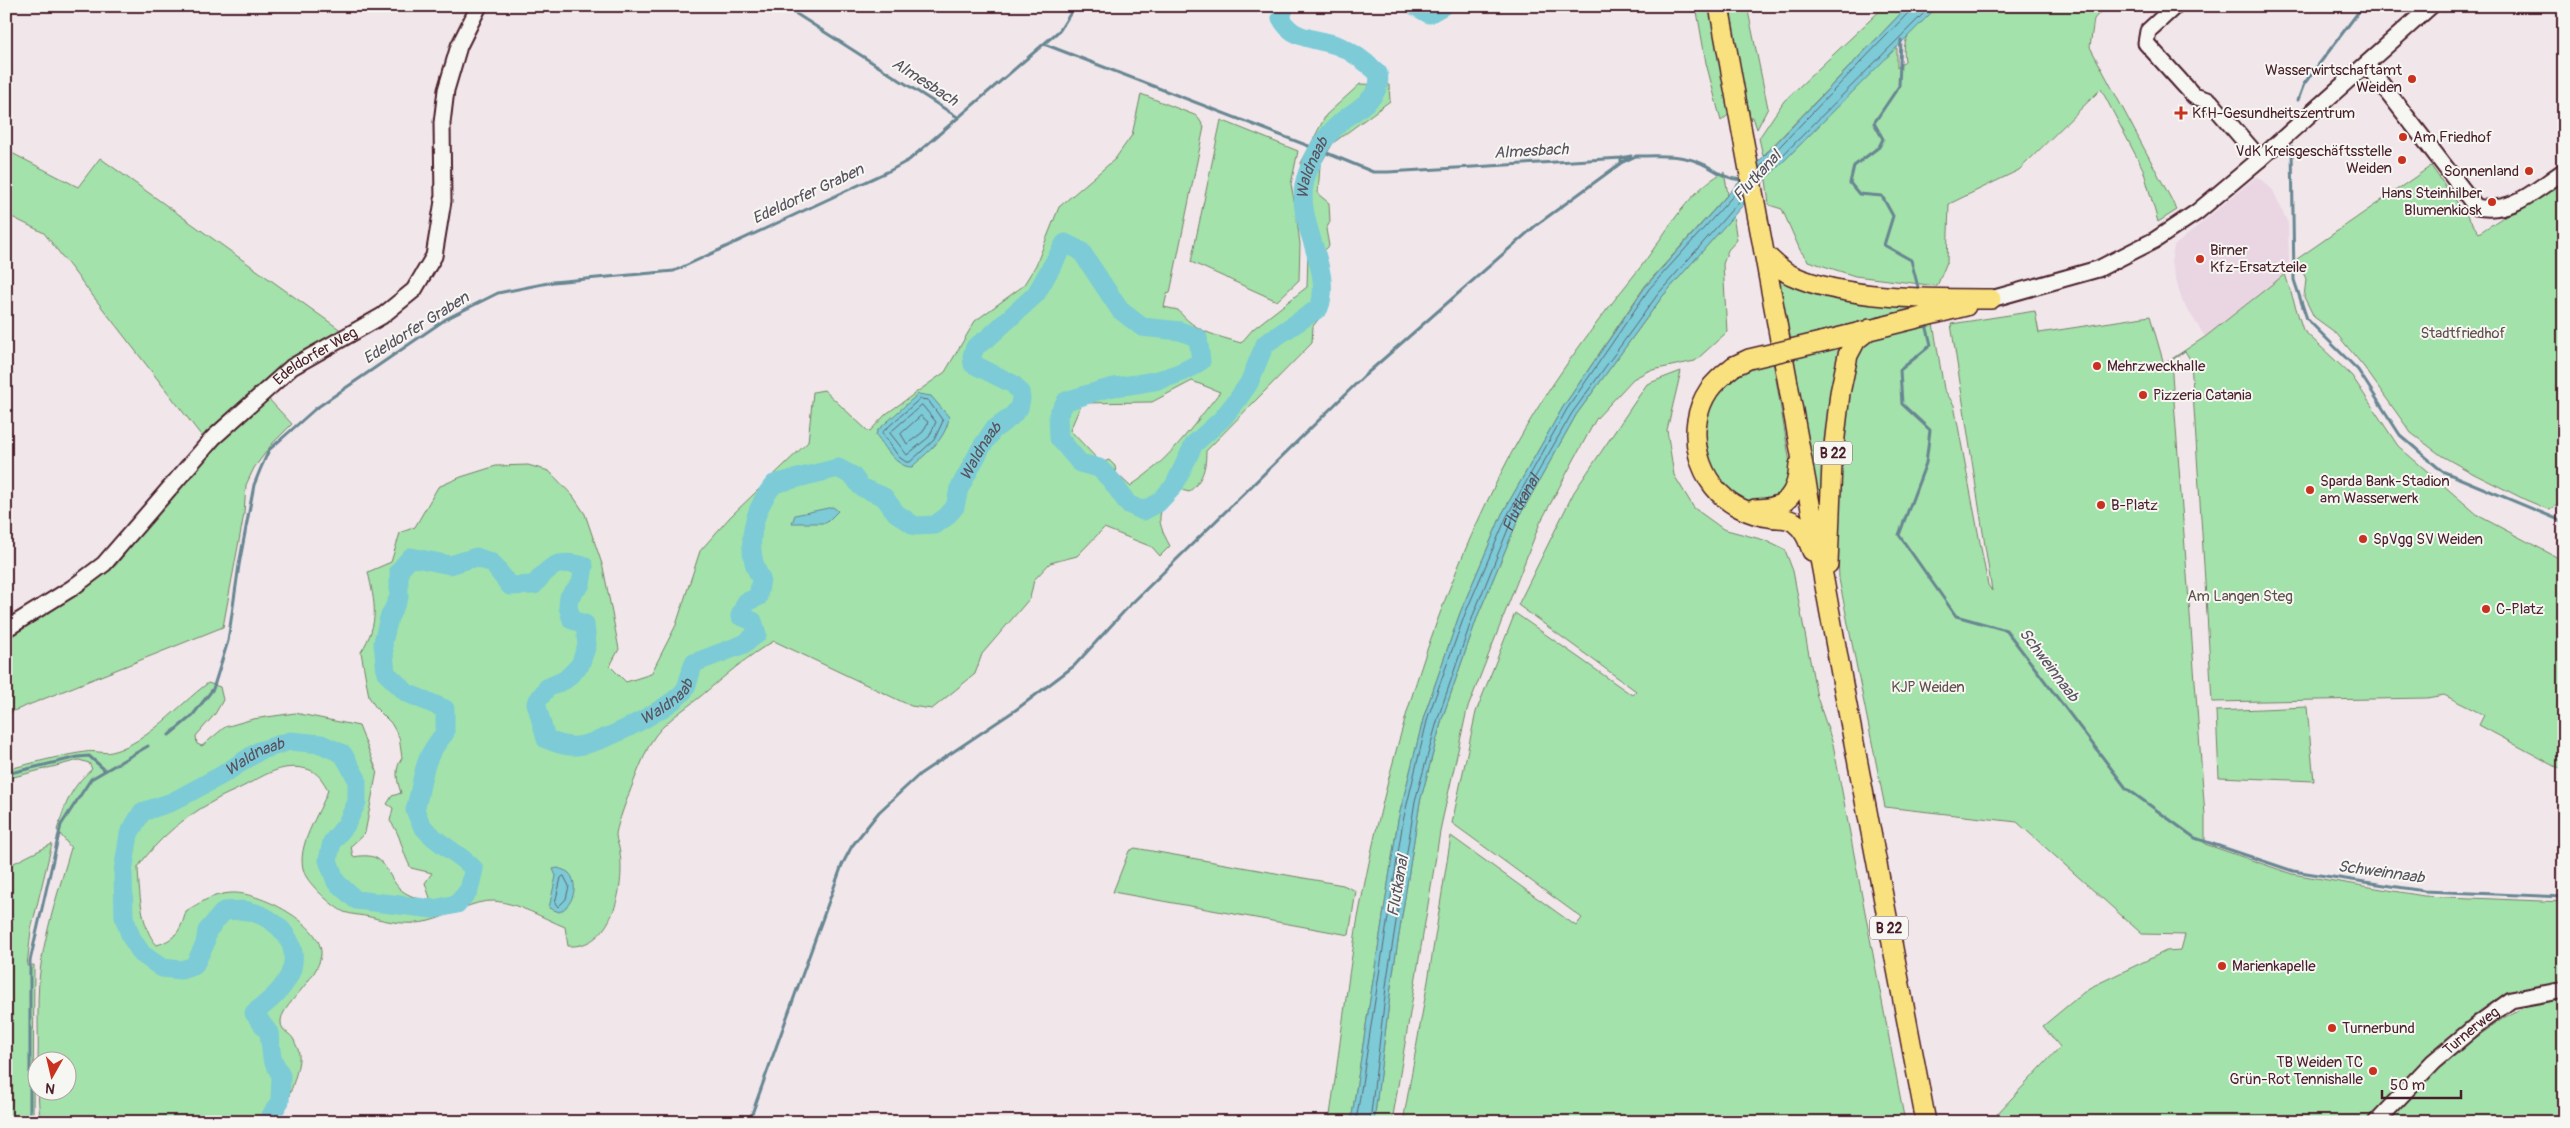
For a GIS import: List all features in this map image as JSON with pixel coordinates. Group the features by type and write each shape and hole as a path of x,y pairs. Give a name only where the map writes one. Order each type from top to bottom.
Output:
{"main road":[{"name":"B 22","path":"1719,6 1825,587 1926,1122"},
{"path":"1765,254 1777,266 1791,275 1820,285 1863,293 1953,304"},
{"path":"1825,587 1802,528 1792,521 1768,517 1741,509 1726,499 1704,473 1695,438 1700,408 1709,390 1734,366 1749,359 1870,329 1953,304 1991,299"},
{"name":"B 22","path":"1825,587 1830,549 1830,501 1834,434 1840,392 1848,354 1856,340 1870,329"},
{"path":"1741,509 1769,509 1791,496 1798,482 1798,435"}],"street":[{"name":"Edeldorfer Weg","path":"6,629 72,588 104,564 213,438 292,367 382,316 414,290 434,256 443,201 442,123 446,90 459,46 479,6"},
{"path":"2176,6 2148,30 2146,43 2194,96 2210,101 2260,158"},
{"path":"1991,299 2098,269 2155,240 2197,212 2367,65 2431,6"},
{"path":"2367,65 2476,207 2491,210 2512,206 2564,171"},
{"name":"Turnerweg","path":"2376,1122 2427,1068 2478,1024 2511,1000 2564,990"}],"shaded area":[{"path":"2257,176 2273,190 2288,223 2289,261 2285,274 2205,337 2182,301 2171,262 2174,246"}],"green space":[{"path":"1696,6 1712,6 1732,112 1721,121 1706,63"},
{"path":"1728,6 1747,6 1768,108 1757,129 1753,117 1750,117"},
{"path":"1885,6 1908,6 1763,156 1759,138 1784,101"},
{"path":"1938,6 2106,6 2094,19 2090,47 2177,210 2158,222 2143,169 2101,89 2019,170 1949,204 1947,262 1937,286 1855,276 1808,261 1800,250 1782,209 1769,205 1766,179 1897,46 1897,68 1905,61 1904,51 1908,36 1917,24"},
{"path":"1360,84 1389,85 1390,101 1333,143 1320,165 1318,194 1329,203 1330,222 1326,229 1329,246 1323,252 1329,306 1313,326 1312,343 1206,451 1203,473 1198,483 1189,492 1178,489 1177,485 1160,514 1161,527 1170,546 1160,556 1152,547 1104,528 1077,556 1050,563 1034,580 1030,598 982,654 975,674 932,709 911,706 774,641 755,653 661,728 651,742 617,828 616,837 620,851 621,867 617,899 612,914 605,927 595,938 583,944 568,946 565,927 503,902 486,901 437,919 414,923 392,922 344,912 321,895 310,883 304,872 302,862 306,841 328,790 317,775 311,770 290,767 268,774 220,797 171,830 138,867 142,909 147,930 157,945 169,940 177,933 186,911 213,897 231,893 243,894 257,897 301,921 312,932 319,943 321,955 313,974 286,1008 282,1016 282,1028 294,1040 299,1052 299,1060 292,1088 277,1122 40,1122 39,1100 78,1100 78,1050 38,1050 39,976 50,920 71,848 57,830 70,796 92,769 89,763 79,760 6,779 6,770 65,756 88,752 112,752 126,747 163,722 208,683 220,687 223,700 215,714 196,736 197,744 202,746 225,727 253,719 295,713 359,726 377,771 365,833 351,846 353,857 372,856 378,859 402,891 414,897 431,901 425,883 432,873 411,868 397,832 390,821 393,808 387,804 392,796 401,793 397,775 399,762 402,758 399,737 391,723 376,708 369,697 361,652 371,631 374,613 373,594 368,572 391,562 400,533 415,527 438,487 461,477 496,466 528,465 549,471 573,496 585,514 603,567 619,649 610,666 626,682 651,674 676,625 700,551 730,517 808,442 813,392 824,390 869,432 886,414 945,372 975,321 1023,286 1036,265 1059,207 1115,159 1132,135 1141,94 1197,116 1204,127 1170,293 1167,294 1164,307 1178,310 1191,323 1206,332 1241,343 1253,329 1307,287 1308,253 1296,212 1300,244 1299,280 1277,301 1191,262 1221,120 1298,151 1291,184 1295,206 1301,163 1326,115","holes":["1192,381 1220,392 1168,455 1130,486 1116,473 1115,466 1109,460 1101,463 1070,430 1082,403 1152,402"]},
{"path":"6,150 78,187 100,158 342,331 265,395 292,424 272,444 254,468 246,485 244,514 223,627 6,714 6,629 77,593 116,565 167,500 204,439 44,233 6,214"},
{"name":"Stadtfriedhof","path":"2431,166 2479,233 2564,177 2564,500 2550,510 2474,474 2442,456 2411,433 2364,367 2336,333 2314,317 2304,297 2306,279 2297,259"},
{"path":"1724,172 1728,194 1645,286 1563,407 1502,514 1460,613 1424,716 1398,820 1351,1122 1329,1122 1349,973 1369,862 1383,802 1416,681 1459,564 1512,452 1539,405 1585,338 1645,261 1675,218 1697,192"},
{"path":"1733,216 1737,240 1728,250 1723,264 1727,332 1695,361 1648,371 1633,379 1596,419 1540,523 1467,710 1441,826 1392,1122 1374,1122 1392,979 1420,802 1442,719 1478,615 1520,515 1576,415 1662,297"},
{"path":"2285,274 2303,330 2352,376 2398,446 2479,516 2564,561 2564,771 2479,725 2484,715 2444,695 2427,698 2212,702 2191,361 2185,351 2171,361 2205,815 2205,844 2292,874 2424,896 2564,902 2564,986 2514,996 2444,1060 2505,1017 2538,1000 2564,995 2564,1117 2561,1122 2005,1122 1997,1114 2060,1047 2043,1026 2089,988 2166,951 2181,950 2185,935 2142,934 2017,822 1885,807 1839,579 1836,512 1849,374 1861,343 1874,337 1933,323 1944,389 1954,405 1988,585 1992,591 1951,324 2035,311 2039,333 2150,316 2164,364 2205,337"},
{"path":"1781,276 1927,305 1790,339 1778,281"},
{"path":"1841,348 1824,525 1793,357"},
{"path":"1773,361 1791,469 1788,485 1781,497 1753,505 1732,495 1721,485 1707,458 1704,443 1704,427 1707,412 1713,398 1727,381 1739,374"},
{"path":"1681,371 1667,430 1674,475 1694,508 1723,529 1764,540 1785,550 1793,571 1817,697 1833,744 1905,1122 1403,1122 1451,836 1576,926 1582,918 1452,823 1476,712 1515,613 1632,695 1636,691 1518,605 1574,492 1647,384"},
{"path":"2307,707 2314,781 2219,777 2216,711"},
{"path":"52,844 31,930 27,966 34,965 33,1050 28,1050 28,1100 33,1100 33,1122 6,1122 6,867"},
{"path":"1135,848 1343,885 1356,891 1349,935 1113,892 1129,851"}],"water":[{"name":"Flutkanal","path":"1908,6 1938,6 1766,179 1662,297 1576,415 1520,515 1478,615 1442,719 1420,802 1392,979 1374,1122 1351,1122 1398,820 1424,716 1460,613 1502,514 1563,407 1646,286 1741,180"},
{"path":"918,394 931,396 949,417 940,439 912,467 901,464 896,460 876,435 877,431"},
{"path":"833,507 838,511 826,523 792,523 795,515"},
{"path":"558,868 569,873 574,883 571,901 559,912 549,908 556,876 553,869"}],"waterway":[{"name":"Almesbach","path":"784,6 959,118"},
{"name":"Edeldorfer Graben","path":"169,735 192,716 213,689 228,641 239,565 254,485 260,470 269,450 315,409 446,319 498,293 553,282 674,271 891,170 909,160 1060,30 1075,6"},
{"name":"Waldnaab","path":"267,1122 280,1101 281,1076 272,1058 269,1033 254,1013 269,1001 286,982 293,965 291,944 278,926 259,915 245,910 224,911 207,931 205,944 194,966 181,970 162,968 142,954 131,937 124,917 123,872 129,834 142,812 172,802 222,775 259,751 290,741 321,744 343,754 357,779 357,802 346,825 332,842 328,860 336,882 356,900 434,909 457,904 469,890 474,869 430,834 421,824 415,810 427,761 431,752 445,733 445,709 407,693 386,673 383,642 389,618 399,597 399,571 411,557 450,565 476,557 492,563 510,586 534,585 555,565 567,563 584,566 581,584 569,597 568,607 572,620 585,624 587,645 580,665 565,680 547,688 536,703 546,739 569,746 580,746 629,727 662,709 683,692 687,686 694,663 744,644 757,634 753,621 740,616 746,602 758,597 761,579 752,555 753,530 761,505 774,484 838,468 853,476 861,487 884,497 896,513 915,526 935,525 946,517 955,507 959,489 981,448 993,430 1011,417 1019,408 1021,399 1020,392 1013,384 973,364 972,356 975,347 988,338 1036,294 1065,243 1081,251 1120,310 1142,327 1180,331 1198,338 1201,361 1181,373 1159,380 1108,388 1066,401 1058,415 1059,438 1080,463 1099,468 1111,480 1128,504 1143,511 1158,503 1174,486 1194,444 1222,419 1249,383 1265,344 1319,308 1322,292 1321,276 1304,208 1303,191 1307,174 1324,140 1338,125 1373,96 1379,82 1378,73 1349,51 1331,43 1306,38 1292,31 1281,18 1285,6"},
{"name":"Waldnaab","path":"1415,6 1429,14 1443,6"},
{"path":"2298,100 2304,84 2363,6"},
{"name":"Schweinnaab","path":"1901,40 1899,86 1874,123 1883,139 1879,147 1854,166 1850,183 1859,194 1882,196 1893,216 1884,245 1911,260 1919,291"},
{"name":"Almesbach","path":"1044,44 1319,150"},
{"path":"2292,147 2294,280 2307,319 2358,370 2400,435 2442,471 2564,522"},
{"name":"Almesbach","path":"1322,151 1373,172 1622,158"},
{"path":"749,1122 842,865 852,846 879,812 920,774 1017,709 1074,666 1130,605 1364,376 1535,226 1621,163 1621,158 1631,156 1621,163 1636,156"},
{"name":"Almesbach","path":"1636,156 1667,156 1690,159 1704,164 1723,175 1741,180"},
{"name":"Schweinnaab","path":"1926,324 1931,345 1900,370 1902,404 1930,430 1926,463 1899,535 1956,616 2006,630 2126,788 2195,838 2293,871 2424,891 2564,897"},
{"name":"Edeldorfer Graben","path":"30,1122 30,961 61,825 91,779 148,746"},
{"path":"6,774 89,756 105,770"}],"place":[{"name":"Wasserwirtschaftamt Weiden","path":"2412,79"},
{"name":"KfH-Gesundheitszentrum","path":"2181,113"},
{"name":"Am Friedhof","path":"2403,137"},
{"name":"VdK Kreisgeschäftsstelle Weiden","path":"2402,160"},
{"name":"Sonnenland","path":"2529,171"},
{"name":"Hans Steinhilber Blumenkiosk","path":"2492,202"},
{"name":"Birner Kfz-Ersatzteile","path":"2200,259"},
{"name":"Mehrzweckhalle","path":"2097,366"},
{"name":"Pizzeria Catania","path":"2143,395"},
{"name":"Sparda Bank-Stadion am Wasserwerk","path":"2310,490"},
{"name":"B-Platz","path":"2101,505"},
{"name":"SpVgg SV Weiden","path":"2363,539"},
{"name":"C-Platz","path":"2486,609"},
{"name":"Marienkapelle","path":"2222,966"},
{"name":"Turnerbund","path":"2332,1028"},
{"name":"TB Weiden TC Grün-Rot Tennishalle","path":"2373,1071"}],"park label":[{"name":"Am Langen Steg","path":"2240,596"},
{"name":"KJP Weiden","path":"1928,687"}]}
